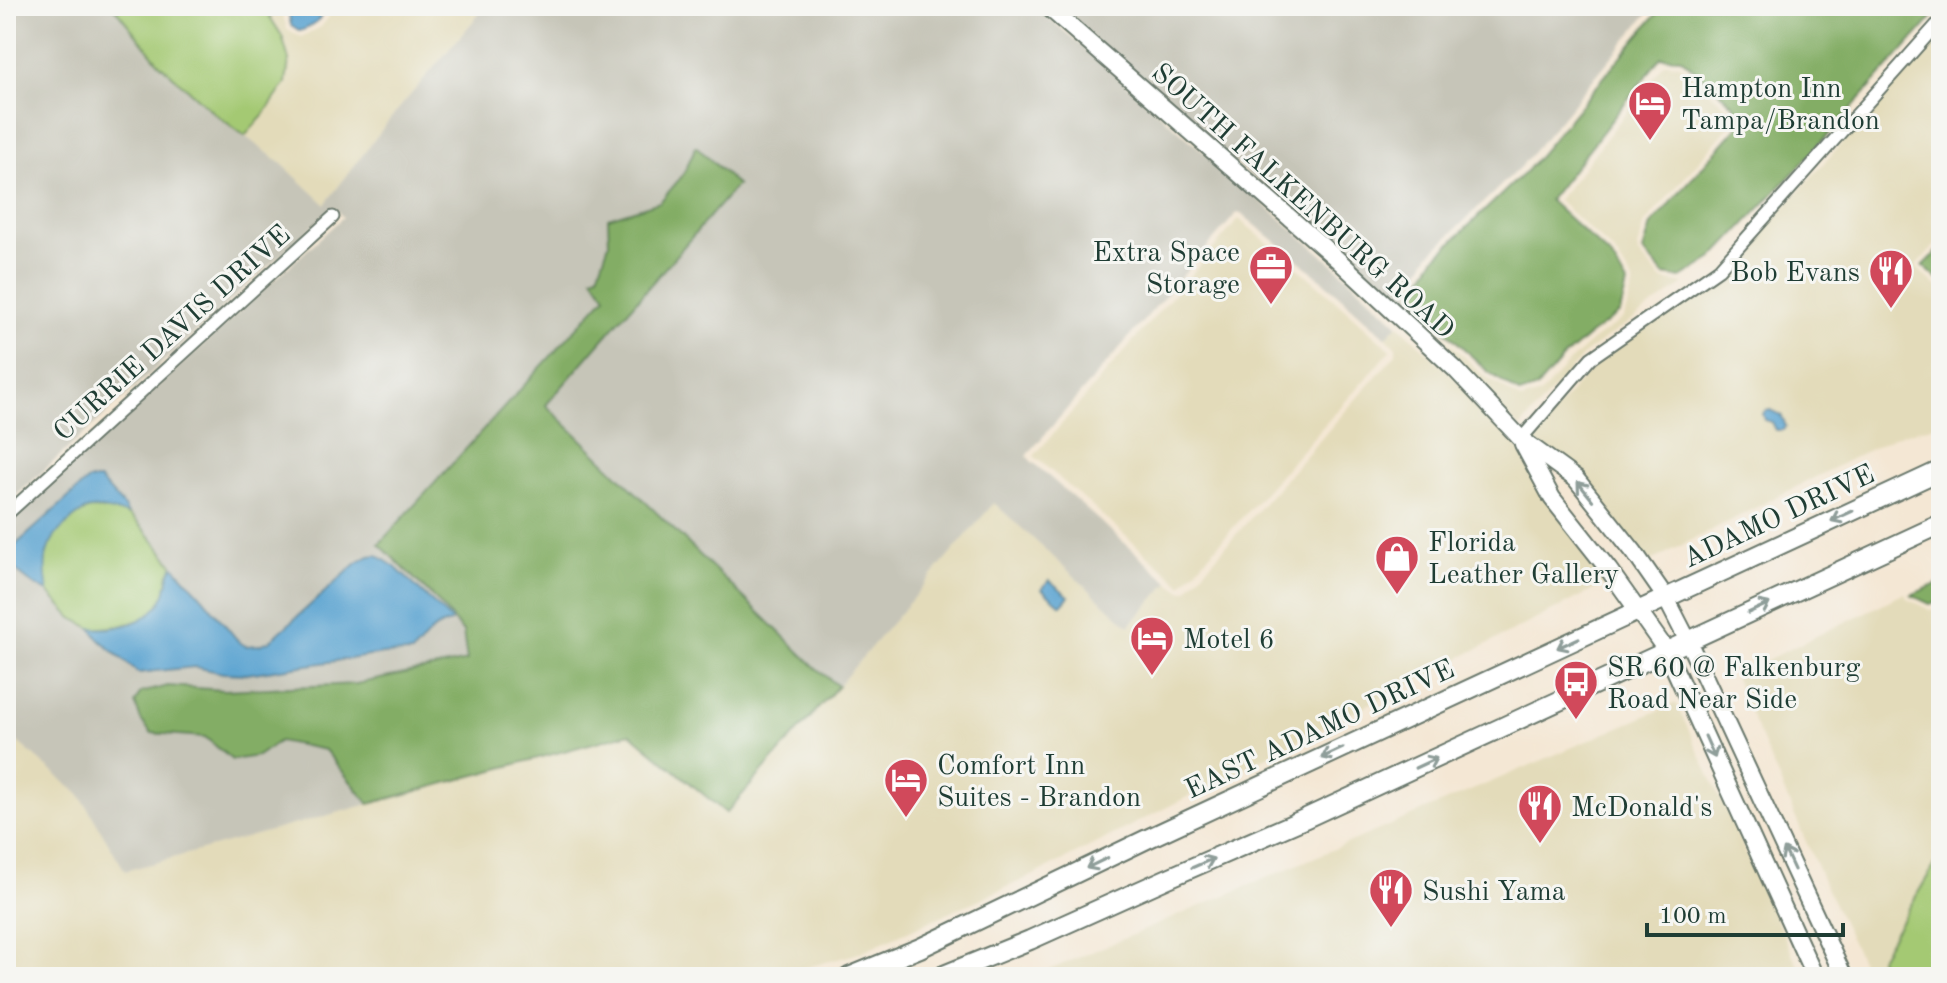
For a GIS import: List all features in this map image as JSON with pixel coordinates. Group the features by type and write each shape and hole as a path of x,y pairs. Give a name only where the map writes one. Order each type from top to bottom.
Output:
{"main road":[{"name":"ADAMO DRIVE","path":"1639,611 1941,470"},
{"path":"939,977 1318,813 1941,524"},
{"name":"EAST ADAMO DRIVE","path":"849,977 883,970 920,948 1147,839 1639,611"}],"street":[{"name":"SOUTH FALKENBURG ROAD","path":"1047,6 1347,268 1455,369 1521,439 1576,479 1666,598 1844,977"},
{"path":"1521,439 1591,358 1719,269 1941,20"},
{"name":"CURRIE DAVIS DRIVE","path":"6,515 333,217"},
{"name":"SOUTH FALKENBURG ROAD","path":"1521,439 1552,498 1666,650 1815,977"},
{"path":"1808,961 1832,951"}],"shaded area":[{"path":"25,6 113,6 159,63 214,113 281,163 325,204 390,119 486,6 1035,6 1398,324 1386,337 1313,272 1238,213 1027,455 1169,582 1129,626 994,503 838,686 545,405 737,185 696,147 683,175 660,202 608,218 609,243 598,275 606,295 379,543 438,602 463,632 468,661 356,684 224,690 168,686 151,733 205,737 232,760 257,756 278,740 325,750 369,804 125,871 80,795 6,732 6,525 343,217 333,207 6,505 6,23","holes":["88,480 124,507 233,636 246,646 270,641 357,563 395,567 450,619 449,624 437,626 427,633 411,653 383,654 247,674 195,667 153,673 93,633 91,628 72,618 48,592 40,588 9,551"]},
{"path":"263,6 280,6 287,29 301,37 321,27 332,6 486,6 390,119 325,204 281,163 245,136 286,83 282,36"},
{"path":"1056,6 1654,6 1522,165 1429,255 1409,288 1414,305 1407,314"},
{"path":"1941,32 1941,239 1917,265 1941,290 1941,424 1896,436 1649,562 1531,439 1596,363 1725,274"},
{"path":"1665,63 1678,64 1729,109 1734,121 1645,223 1639,254 1662,280 1684,284 1585,353 1520,428 1407,314 1414,305 1482,374 1521,400 1541,394 1569,362 1624,318 1633,282 1615,253 1558,200"},
{"name":"Extra Space Storage","path":"1239,219 1391,350 1182,585 1034,456"},
{"path":"1398,324 1515,444 1609,582 1034,875 856,954 771,977 6,977 6,732 80,795 125,871 630,732 726,813 994,503 1129,626 1169,582 1182,591 1187,590 1396,354 1396,347 1386,337"},
{"path":"1905,593 1907,599 1930,610 1941,609 1941,854 1879,959 1890,977 1869,977 1827,890 1734,676"},
{"path":"1676,703 1803,977 1032,977 1149,928"}],"green space":[{"path":"113,6 263,6 282,36 289,60 286,83 245,136 214,113 159,63"},
{"path":"1663,6 1941,8 1713,258 1681,278 1664,275 1643,251 1651,225 1741,123 1735,106 1681,58 1661,57 1549,200 1611,257 1627,284 1620,313 1564,357 1537,388 1520,394 1486,370 1422,308 1415,290 1435,258 1527,170"},
{"path":"696,146 737,185 546,405 838,686 726,813 630,733 369,804 325,750 279,741 257,756 232,760 205,737 151,733 141,720 135,703 140,693 168,686 224,690 356,684 467,661 463,632 438,602 379,544 606,296 593,277 598,275 609,243 608,218 660,202 683,175"},
{"path":"1941,248 1941,282 1923,266"},
{"path":"89,509 127,514 145,530 174,566 169,573 165,595 146,618 120,626 93,629 72,618 48,592 44,570 48,544 59,530"},
{"path":"1941,582 1941,603 1930,604 1911,595"},
{"path":"1941,854 1941,977 1890,977 1879,959"}],"water":[{"path":"287,6 325,6 316,22 300,31 291,25"},
{"path":"1770,410 1781,415 1786,426 1783,430 1776,430 1772,422 1765,420 1763,414"},
{"path":"88,480 100,480 128,514 104,509 87,510 60,530 47,554 48,592 16,570 7,559 9,551"},
{"path":"377,555 395,567 450,619 451,622 433,630 412,653 383,654 247,674 195,667 138,673 99,639 91,628 122,626 151,612 164,596 174,566 239,642 246,646 259,645 270,641 357,563"},
{"path":"1049,580 1069,596 1061,605 1042,589"}],"place":[{"name":"Hampton Inn Tampa/Brandon","path":"1650,142"},
{"name":"Extra Space Storage","path":"1271,306"},
{"name":"Bob Evans","path":"1891,310"},
{"name":"Florida Leather Gallery","path":"1397,596"},
{"name":"Motel 6","path":"1152,677"},
{"name":"SR 60 @ Falkenburg Road Near Side","path":"1576,721"},
{"name":"Comfort Inn Suites - Brandon","path":"906,819"},
{"name":"McDonald's","path":"1540,845"},
{"name":"Sushi Yama","path":"1391,929"}]}
